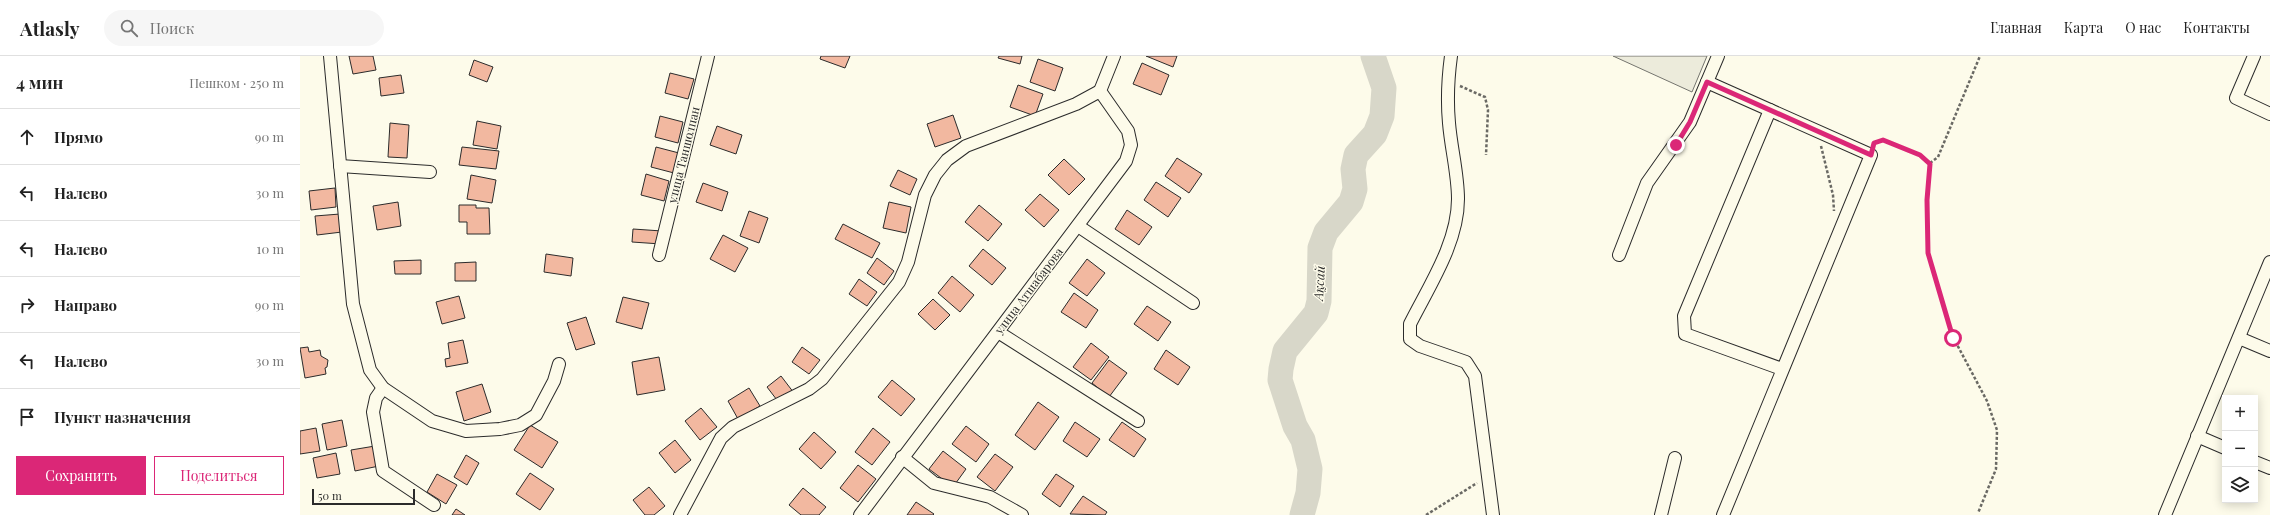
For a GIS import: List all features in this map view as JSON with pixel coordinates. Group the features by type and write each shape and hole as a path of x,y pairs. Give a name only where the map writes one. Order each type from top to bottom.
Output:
{"street":[{"path":"330,56 353,304 370,370 383,388 432,421 466,431 500,429 520,425 536,415 554,381 559,364"},
{"name":"улица Таншолпан","path":"659,254 708,56"},
{"path":"680,515 721,438 733,427 809,389 822,379 899,282 908,262 925,195 936,175 947,160 966,146 1076,104 1100,91 1114,56"},
{"path":"1451,56 1448,82 1449,122 1458,200 1449,246 1410,324 1410,339 1420,346 1466,362 1475,376 1493,515"},
{"path":"1619,255 1648,183 1690,122 1718,56"},
{"path":"2254,56 2236,98 2270,114"},
{"path":"1707,82 1871,155 1723,515"},
{"name":"улица Атшабарова","path":"860,515 1126,161 1132,145 1128,131 1100,91"},
{"path":"1770,110 1684,316 1685,334 1782,369"},
{"path":"340,166 430,172"},
{"path":"1078,226 1193,303"},
{"path":"2165,515 2270,262"},
{"path":"998,332 1138,421"},
{"path":"2239,338 2270,351"},
{"path":"383,388 376,398 373,412 383,471 434,505"},
{"path":"2198,436 2222,447"},
{"path":"902,458 934,483 990,497 1022,515"},
{"path":"1661,515 1675,458"},
{"path":"2258,463 2270,468"}],"path":[{"path":"1978,513 1996,470 1997,430 1987,401 1953,338 1928,253 1927,200 1930,164 1938,157 1980,56"},
{"path":"1448,82 1485,97 1488,110 1486,155"},
{"path":"1818,131 1833,195 1834,217"},
{"path":"1871,155 1874,143 1883,140 1920,155 1930,164"},
{"path":"1426,515 1488,476"}],"shaded area":[{"path":"1613,56 1707,56 1692,92"}],"building":[{"path":"349,56 373,56 376,70 353,74"},
{"path":"821,56 850,56 845,68 820,59"},
{"path":"999,56 1022,56 1020,64 998,58"},
{"path":"1146,56 1177,56 1173,67"},
{"path":"1038,59 1063,68 1055,91 1030,82"},
{"path":"474,60 493,67 487,82 469,75"},
{"path":"1142,63 1169,75 1161,95 1133,84"},
{"path":"670,73 694,79 688,99 665,93"},
{"path":"401,75 404,93 381,96 379,78"},
{"path":"1018,85 1043,94 1035,116 1010,107"},
{"path":"953,115 961,138 935,147 927,124"},
{"path":"660,116 683,122 678,143 655,137"},
{"path":"477,121 501,126 497,149 473,145"},
{"path":"390,123 409,125 407,158 388,157"},
{"path":"717,126 742,135 736,154 710,145"},
{"path":"462,147 499,151 496,169 459,165"},
{"path":"656,147 679,153 674,173 651,167"},
{"path":"1177,158 1202,174 1189,193 1165,176"},
{"path":"1064,159 1085,179 1069,195 1048,175"},
{"path":"898,170 917,179 910,195 890,186"},
{"path":"646,174 669,181 664,201 641,195"},
{"path":"471,175 496,180 492,203 467,199"},
{"path":"1156,182 1181,198 1168,217 1144,200"},
{"path":"703,183 728,192 722,211 696,202"},
{"path":"335,188 336,207 311,210 309,191"},
{"path":"1040,194 1059,210 1044,227 1025,210"},
{"path":"398,202 401,226 377,230 373,206"},
{"path":"889,202 911,207 906,233 883,228"},
{"path":"459,205 476,205 476,208 489,208 490,234 467,234 467,222 459,222"},
{"path":"979,205 1002,224 988,241 965,222"},
{"path":"1127,210 1152,227 1139,245 1115,229"},
{"path":"749,211 768,218 759,243 740,236"},
{"path":"340,214 342,232 317,235 315,216"},
{"path":"843,224 880,243 872,258 835,239"},
{"path":"633,229 662,231 661,244 632,242"},
{"path":"723,235 748,248 735,272 710,259"},
{"path":"983,249 1006,268 992,285 969,266"},
{"path":"546,254 573,258 571,276 544,272"},
{"path":"877,258 894,271 884,285 867,273"},
{"path":"1087,259 1105,273 1087,296 1069,283"},
{"path":"421,260 421,274 395,274 394,261"},
{"path":"476,262 476,281 455,281 455,263"},
{"path":"952,276 974,295 960,312 938,293"},
{"path":"859,279 877,292 867,306 849,294"},
{"path":"1074,293 1098,310 1086,328 1061,312"},
{"path":"459,296 465,318 442,324 436,302"},
{"path":"623,297 649,303 642,329 616,322"},
{"path":"933,299 950,315 935,330 918,314"},
{"path":"1147,306 1171,322 1158,341 1134,324"},
{"path":"586,317 595,344 576,350 567,323"},
{"path":"463,340 468,363 446,367 445,359 450,358 448,343"},
{"path":"1091,343 1109,357 1091,380 1073,367"},
{"path":"308,347 309,352 320,350 321,356 328,360 327,367 325,368 326,374 305,378 300,348"},
{"path":"802,347 820,360 809,374 792,362"},
{"path":"1166,350 1190,367 1178,385 1154,369"},
{"path":"659,357 665,390 637,395 632,362"},
{"path":"1109,360 1127,373 1109,397 1092,383"},
{"path":"781,376 794,393 780,404 767,387"},
{"path":"892,380 915,399 901,416 878,397"},
{"path":"482,384 491,412 464,421 456,392"},
{"path":"749,388 760,406 738,419 728,401"},
{"path":"1038,402 1059,417 1035,450 1015,435"},
{"path":"701,408 717,427 700,440 685,421"},
{"path":"342,420 347,446 327,450 322,424"},
{"path":"1075,422 1100,439 1087,457 1063,441"},
{"path":"1122,422 1146,439 1134,457 1109,440"},
{"path":"530,425 558,442 542,468 514,450"},
{"path":"966,426 989,444 976,462 952,444"},
{"path":"316,428 320,451 300,454 300,431"},
{"path":"873,428 890,442 872,465 855,452"},
{"path":"814,432 836,452 821,469 799,449"},
{"path":"675,440 691,460 675,473 659,453"},
{"path":"375,446 379,466 355,471 351,450"},
{"path":"943,451 966,469 953,487 929,469"},
{"path":"336,453 340,474 317,478 313,458"},
{"path":"995,454 1013,467 995,491 977,477"},
{"path":"466,455 479,463 467,485 454,477"},
{"path":"858,465 876,479 858,502 840,488"},
{"path":"530,473 554,489 540,510 516,494"},
{"path":"437,474 457,485 446,504 427,492"},
{"path":"1056,474 1074,486 1060,507 1042,494"},
{"path":"649,487 665,506 654,515 645,515 633,500"},
{"path":"803,488 826,507 819,515 801,515 789,505"},
{"path":"1083,496 1107,512 1105,515 1070,514"},
{"path":"916,502 934,514 907,515"},
{"path":"456,509 465,515 452,515"}],"waterway":[{"name":"Ақсай","path":"1302,515 1308,493 1310,469 1303,440 1295,426 1280,380 1281,369 1285,351 1316,313 1319,301 1320,248 1326,232 1351,202 1355,189 1353,169 1356,155 1375,134 1382,116 1384,88 1373,56"}],"route":[{"path":"1676,145 1690,122 1707,82 1871,155 1874,143 1883,140 1920,155 1930,164 1927,200 1928,253 1953,338"}]}
